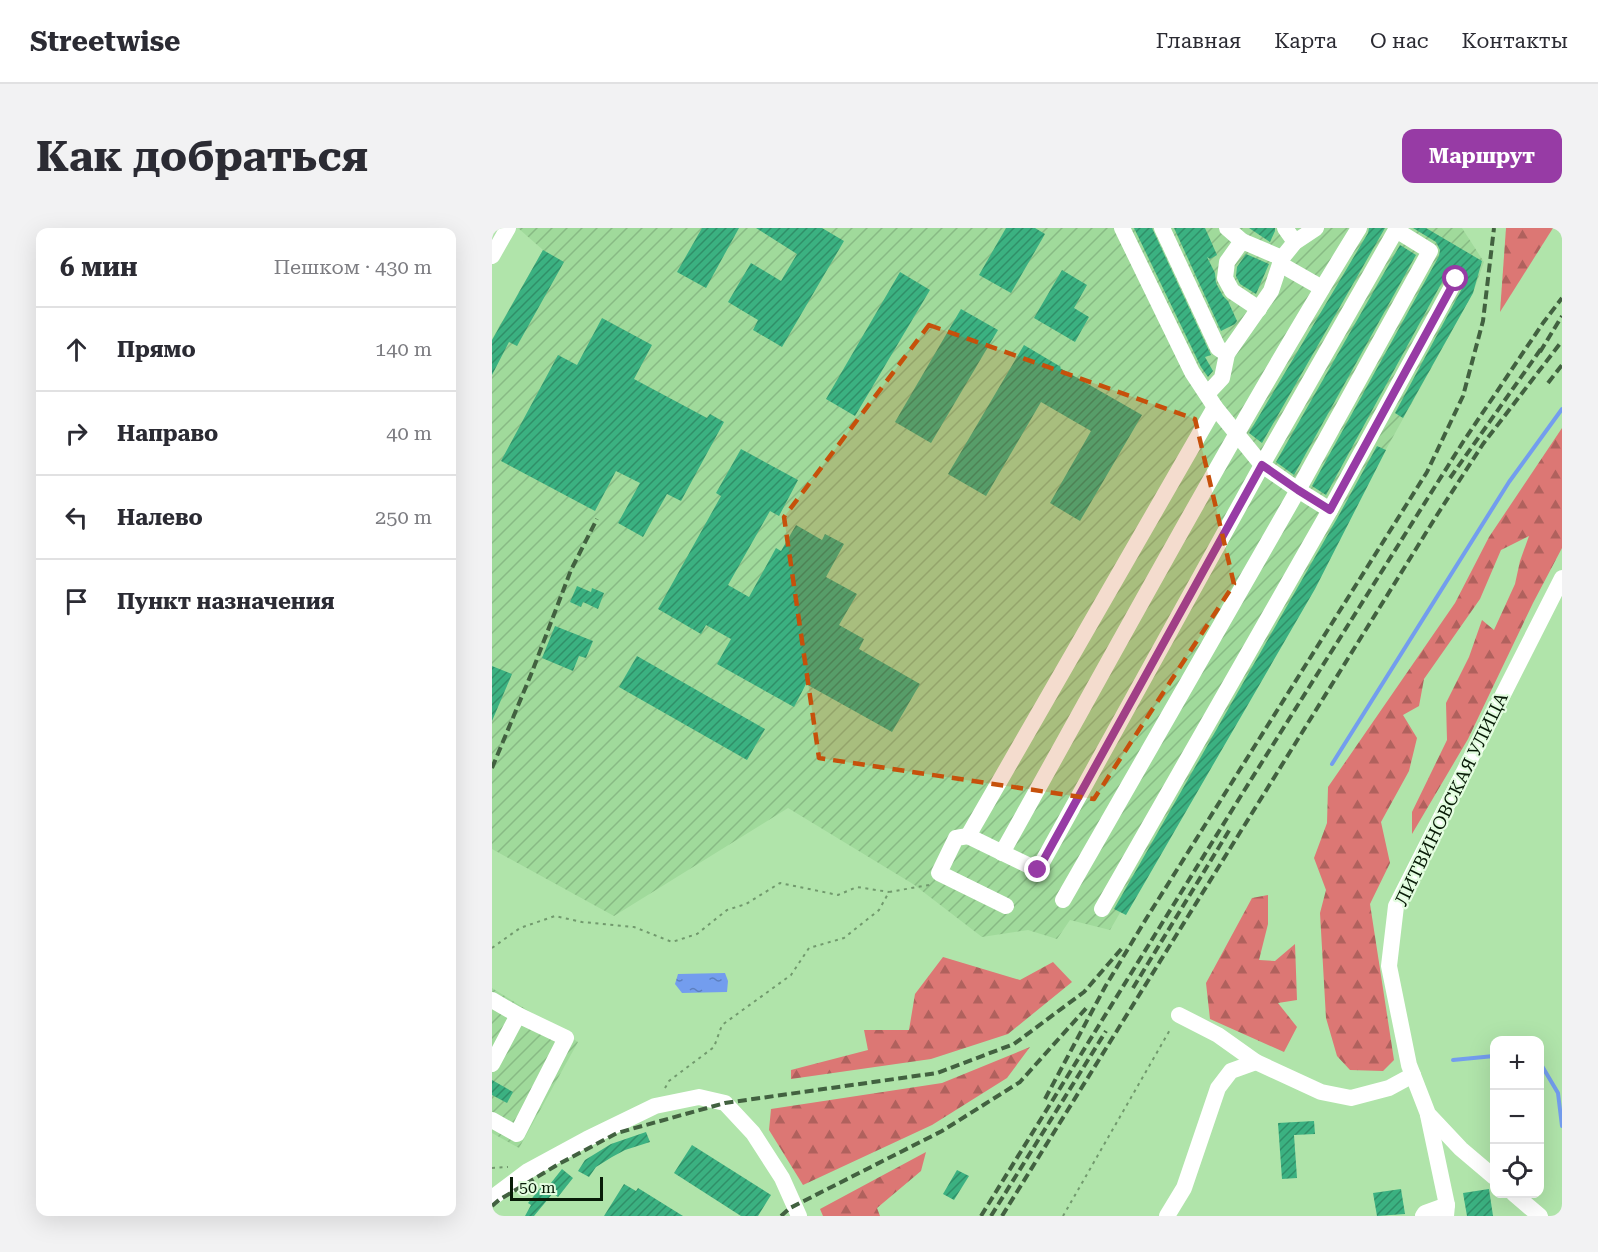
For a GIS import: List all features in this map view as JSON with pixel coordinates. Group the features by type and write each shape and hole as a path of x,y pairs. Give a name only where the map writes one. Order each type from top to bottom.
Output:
{"street":[{"path":"492,256 508,228"},
{"path":"1122,228 1192,372 1211,401 1262,465 1330,510"},
{"path":"1162,228 1218,348 1227,354"},
{"path":"1227,228 1242,241 1281,261 1322,288"},
{"path":"1285,228 1295,242"},
{"path":"968,836 1211,401 1222,378 1227,354 1271,291 1281,261 1295,242 1316,228"},
{"path":"1002,853 1237,434 1359,228"},
{"path":"1006,906 939,873 956,838 968,836 1038,870 1262,465 1396,230 1430,250 1298,490 1063,900"},
{"path":"1242,241 1227,262 1225,278 1232,291 1259,309"},
{"path":"1102,909 1330,510 1456,279"},
{"name":"ЛИТВИНОВСКАЯ УЛИЦА","path":"1490,1174 1461,1149 1428,1114 1409,1065 1389,966 1396,906 1562,578"},
{"path":"492,1000 566,1038 517,1134 492,1120"},
{"path":"492,1064 518,1015"},
{"path":"1179,1015 1218,1035 1256,1062 1321,1092 1351,1098 1389,1088 1413,1075"},
{"path":"1167,1216 1184,1188 1218,1088 1231,1071 1256,1062"},
{"path":"492,1198 528,1171 587,1139 655,1106 699,1097 725,1103 753,1133 782,1178 799,1216"},
{"path":"1423,1216 1425,1213 1447,1211 1428,1114"},
{"path":"1519,1198 1540,1216"}],"path":[{"path":"492,948 520,927 555,916 582,922 634,927 672,942 697,934 727,910 746,904 780,883 838,895 857,887 889,892 929,885 939,873"},
{"path":"655,1106 669,1081 714,1047 722,1025 791,975 809,948 844,939 879,910 889,892"},
{"path":"1063,1216 1179,1015"}],"highlighted area":[{"path":"929,325 1195,419 1234,584 1094,799 819,758 784,517"}],"shaded area":[{"path":"518,228 1462,228 1484,262 1473,293 1310,586 1110,930 1070,920 1057,939 1028,930 982,937 913,884 788,808 614,916 492,849 492,339 543,250"},
{"path":"492,988 578,1042 519,1148 492,1133"}],"green space":[{"path":"1506,228 1553,228 1500,312"},
{"path":"1562,428 1562,548 1468,739 1412,834 1412,812 1447,740 1446,703 1469,657 1482,620 1494,630 1515,584 1529,536 1501,550 1480,599 1424,679 1419,706 1403,715 1417,738 1409,771 1381,822 1390,863 1370,904 1394,1060 1383,1071 1350,1070 1337,1056 1326,1018 1320,913 1326,890 1314,858 1327,823 1328,787 1455,603 1489,537"},
{"path":"1268,895 1268,924 1259,960 1275,961 1295,944 1297,1000 1278,1003 1297,1027 1284,1052 1210,1019 1206,983 1252,898"},
{"path":"943,957 1020,980 1053,962 1072,982 1008,1034 931,1059 791,1079 791,1070 868,1050 864,1030 909,1030 915,994"},
{"path":"1030,1047 1007,1078 932,1125 803,1185 769,1130 771,1109 942,1083"},
{"path":"926,1152 921,1171 877,1208 880,1216 823,1216 820,1209"}],"water":[{"path":"725,973 728,981 727,992 682,993 675,984 678,974"}],"building":[{"path":"702,228 739,228 706,288 677,272"},
{"path":"756,228 822,228 844,241 782,347 753,330 758,320 728,302 751,263 781,281 797,254"},
{"path":"1006,228 1035,228 1045,234 1011,293 979,275"},
{"path":"1134,228 1152,228 1211,355 1205,357 1213,371 1208,377 1201,367"},
{"path":"1174,228 1205,228 1217,255 1210,259 1207,257 1215,273 1216,283 1237,321 1235,324 1221,331"},
{"path":"1249,228 1275,228 1275,231 1270,242"},
{"path":"1369,228 1385,228 1262,443 1249,433"},
{"path":"1413,228 1426,228 1482,261 1473,293 1403,418 1395,413 1465,283 1465,274 1460,270 1455,269 1447,273 1326,495 1312,486 1439,256 1440,250 1436,242"},
{"path":"1400,245 1416,255 1294,475 1276,462"},
{"path":"543,250 564,262 517,346 509,342 492,375 492,340"},
{"path":"1246,254 1269,264 1256,294 1240,284 1236,276 1237,267"},
{"path":"1062,270 1087,285 1074,308 1089,317 1075,342 1034,318"},
{"path":"900,272 930,290 855,416 826,399"},
{"path":"961,309 998,330 931,443 895,422"},
{"path":"602,318 652,345 634,379 707,418 710,414 724,422 681,501 667,494 643,537 618,523 640,483 616,471 595,511 501,461 558,355 577,365"},
{"path":"1024,345 1142,415 1080,521 1050,503 1091,431 1041,402 986,496 948,474"},
{"path":"1377,446 1386,450 1315,589 1126,915 1114,909 1339,515"},
{"path":"741,449 798,480 779,516 770,511 728,585 749,597 776,548 781,551 796,525 822,540 825,534 844,544 826,577 857,594 839,625 864,639 859,649 920,684 892,732 806,684 794,707 717,664 731,639 706,625 701,634 658,609 721,496 716,493"},
{"path":"577,586 591,592 592,588 604,593 598,609 583,602 581,607 570,602"},
{"path":"555,626 593,641 586,658 579,656 573,671 542,658"},
{"path":"637,656 765,729 747,760 619,687"},
{"path":"492,666 512,674 492,721"},
{"path":"492,1080 513,1092 507,1103 492,1095"},
{"path":"1314,1121 1315,1134 1294,1135 1297,1178 1282,1179 1278,1123"},
{"path":"646,1132 650,1142 612,1157 596,1167 589,1177 578,1171 585,1160 611,1144"},
{"path":"692,1145 771,1195 758,1216 741,1216 674,1173"},
{"path":"562,1169 573,1178 558,1197 553,1193 534,1216 525,1216 531,1205 528,1203 543,1185 547,1188"},
{"path":"957,1170 969,1176 954,1200 943,1194"},
{"path":"624,1184 636,1191 638,1188 683,1216 604,1216"},
{"path":"1401,1189 1405,1214 1377,1216 1373,1193"},
{"path":"1489,1189 1493,1216 1467,1216 1463,1193"}],"waterway":[{"path":"1332,764 1509,482 1562,409"},
{"path":"1453,1060 1490,1056"},
{"path":"1544,1069 1558,1093 1562,1126"}],"railway":[{"path":"1045,1099 1105,987 1146,919 1427,472 1463,396 1483,321 1494,228"},
{"path":"981,1216 1463,442 1562,298"},
{"path":"1540,352 1562,316"},
{"path":"1002,1216 1437,515 1483,444 1562,341"},
{"path":"1450,478 1543,346"},
{"path":"1548,383 1562,365"},
{"path":"492,768 571,570 597,519"},
{"path":"1133,988 1230,829"},
{"path":"492,1206 557,1165 617,1133 725,1103 937,1073 1014,1044 1084,992 1123,947"},
{"path":"781,1216 790,1208 942,1131 1020,1082 1089,1005"},
{"path":"991,1216 1106,1031"}],"route":[{"path":"1038,870 1262,465 1330,510 1456,279"}]}
